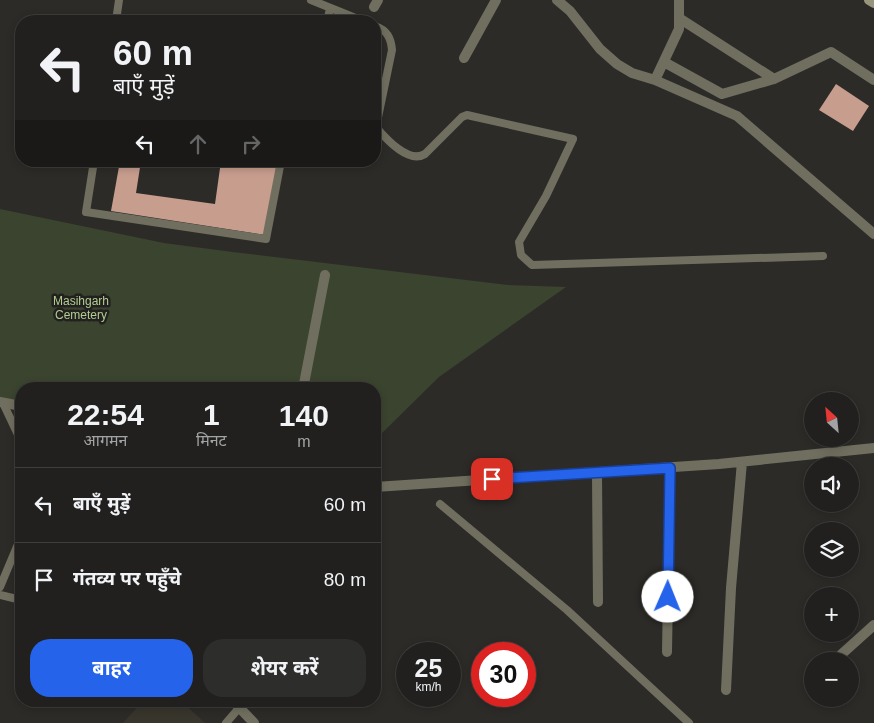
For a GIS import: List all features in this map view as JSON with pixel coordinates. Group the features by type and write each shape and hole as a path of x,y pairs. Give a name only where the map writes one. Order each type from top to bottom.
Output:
{"street":[{"path":"464,58 496,0"},
{"path":"557,0 570,11 600,49 617,64 632,74 655,80 737,116 874,234"},
{"path":"655,80 679,29 679,0"},
{"path":"869,0 874,3"},
{"path":"679,18 774,79"},
{"path":"664,62 722,94 774,79 831,52 874,80"},
{"path":"304,382 325,275"},
{"path":"1,403 15,405"},
{"path":"381,487 670,468 874,448"},
{"path":"726,690 731,588 742,462"},
{"path":"667,652 670,468"},
{"path":"597,473 598,602"},
{"path":"844,652 874,625"},
{"path":"239,707 254,723"}],"lane":[{"path":"117,15 119,0"},
{"path":"311,0 346,15"},
{"path":"328,15 330,9"},
{"path":"381,29 385,31 390,40 392,50 381,103"},
{"path":"381,132 407,155 418,158 425,154 462,117 467,115 573,139 546,196 519,242 521,255 532,266 823,256"},
{"path":"93,167 86,212 266,239 280,167"},
{"path":"1,403 15,430"},
{"path":"440,504 567,610 689,723"},
{"path":"0,586 15,552"},
{"path":"0,595 15,599"},
{"path":"226,723 234,707"}],"shaded area":[{"path":"138,707 188,707 205,723 123,723"}],"green space":[{"name":"Masihgarh Cemetery","path":"0,209 164,243 508,285 566,287 439,377 381,434 381,382 15,382 15,400 0,398"}],"building":[{"path":"836,84 869,106 853,131 819,110"},
{"path":"119,167 140,167 136,193 215,204 220,167 277,167 266,235 111,211"}],"route":[{"path":"492,479 670,468 668,597"}]}
